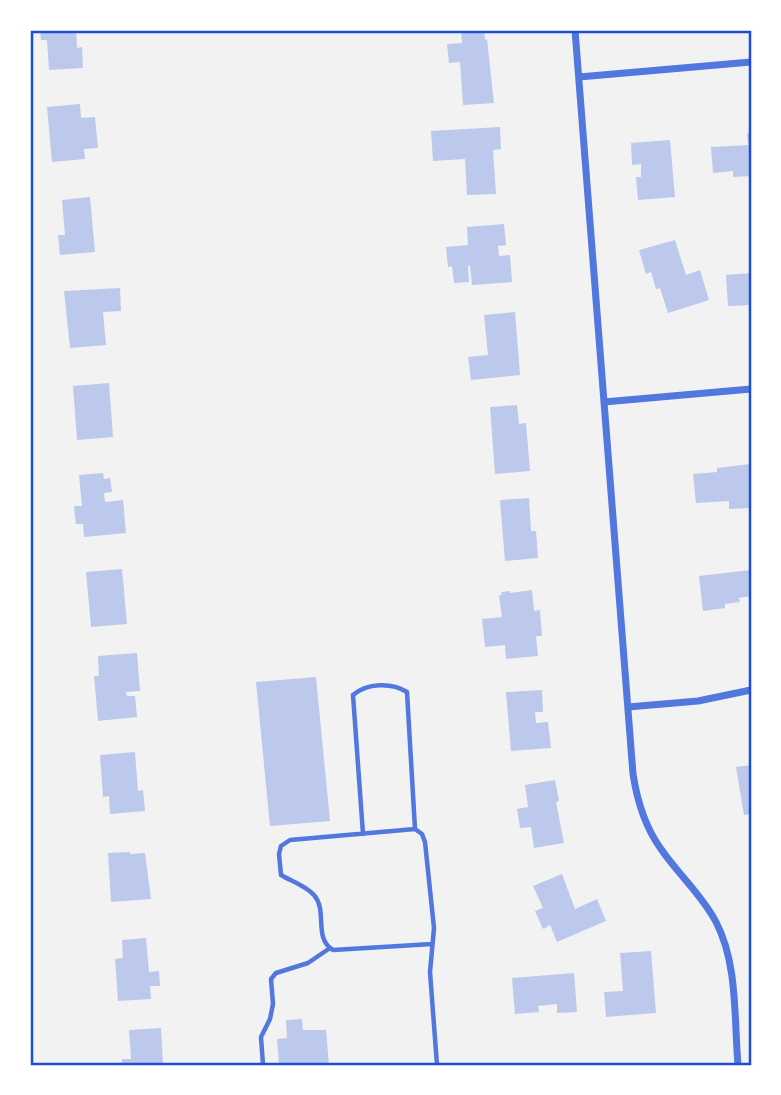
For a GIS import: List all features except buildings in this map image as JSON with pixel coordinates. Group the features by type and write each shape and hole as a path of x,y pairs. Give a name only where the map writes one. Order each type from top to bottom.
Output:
{"street":[{"path":"575,30 633,774 646,820 659,847 706,904 726,947 730,965 738,1065"},
{"path":"579,77 751,62"},
{"path":"604,402 751,389"},
{"path":"628,707 698,701 751,690"}],"lane":[{"path":"363,834 353,695 361,688 396,685 407,692 415,829"},
{"path":"432,944 333,950 322,939 319,906 315,897 281,875 281,846 290,840 415,829 422,834 434,928 430,972 437,1065"},
{"path":"263,1065 261,1037 270,1019 273,1004 271,979 276,973 307,963 330,948"}]}
